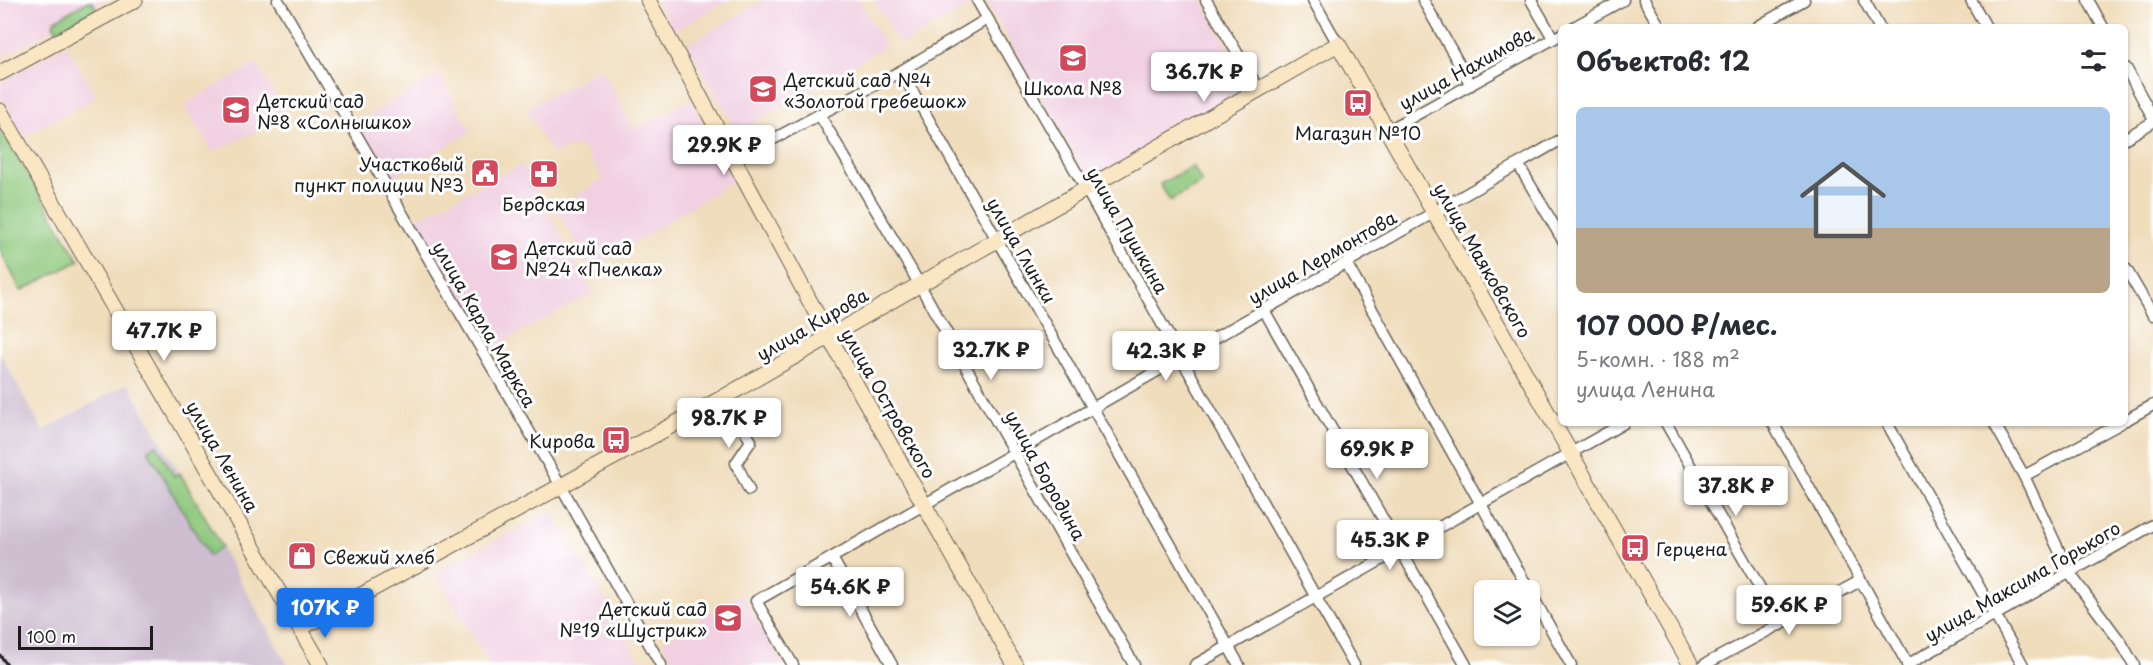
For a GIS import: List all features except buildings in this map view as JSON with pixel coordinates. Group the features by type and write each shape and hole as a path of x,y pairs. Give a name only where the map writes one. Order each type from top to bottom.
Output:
{"street":[{"path":"0,73 135,0"},
{"name":"улица Карла Маркса","path":"279,0 561,486 661,665"},
{"name":"улица Островского","path":"648,0 829,337 1016,665"},
{"name":"улица Пушкина","path":"977,0 1354,665"},
{"path":"1206,0 1259,90"},
{"name":"улица Маяковского","path":"1313,0 1691,665"},
{"path":"1423,0 1471,84"},
{"path":"1531,0 1557,36"},
{"path":"1579,24 1623,0"},
{"path":"1644,0 1658,24"},
{"path":"1773,23 1804,0"},
{"path":"1864,0 1877,24"},
{"path":"1971,0 1984,24"},
{"path":"2088,0 2101,24"},
{"path":"734,160 901,71 987,19"},
{"name":"улица Нахимова","path":"1387,131 1557,36"},
{"name":"улица Кирова","path":"301,628 724,397 1338,44"},
{"name":"улица Глинки","path":"901,71 1239,665"},
{"path":"2128,72 2153,120 2128,137"},
{"name":"улица Ленина","path":"0,111 321,665"},
{"name":"улица Бородина","path":"819,114 920,285 1134,665"},
{"name":"улица Лермонтова","path":"793,665 756,601 1558,141"},
{"path":"1518,164 1558,232"},
{"path":"1346,263 1572,665"},
{"path":"2128,272 2153,315"},
{"path":"1264,310 1466,665"},
{"path":"724,397 751,441 736,463 749,490"},
{"path":"2128,419 2153,405"},
{"path":"1195,665 1619,426"},
{"path":"1668,426 1780,625"},
{"path":"1775,426 1908,665"},
{"path":"1889,426 2023,665"},
{"path":"1996,426 2025,476 2070,574 2122,644 2134,665"},
{"path":"2025,476 2116,426"},
{"name":"улица Максима Горького","path":"1908,665 2153,525"},
{"path":"832,558 892,665"},
{"path":"1704,665 1860,581"}],"shaded area":[{"path":"0,0 106,0 2,57"},
{"path":"656,0 730,0 673,31"},
{"name":"Детский сад №4 «Золотой гребешок»","path":"764,0 859,0 886,46 738,132 687,45"},
{"path":"874,0 964,0 968,7 900,45"},
{"path":"986,0 1202,0 1251,88 1089,180"},
{"path":"66,44 96,97 23,137 0,96 0,83"},
{"name":"Детский сад №8 «Солнышко»","path":"257,63 287,116 213,152 184,105"},
{"path":"602,68 633,129 691,100 734,181 590,269 556,208 603,179 581,145 552,154 526,109"},
{"path":"439,74 471,132 389,180 355,123"},
{"name":"Детский сад №24 «Пчелка»","path":"522,164 593,293 488,350 413,221"},
{"path":"0,353 43,431 128,383 288,665 0,665"},
{"path":"552,511 642,665 490,665 435,573"},
{"name":"Детский сад №19 «Шустрик»","path":"741,594 784,665 675,665 662,642"}],"green space":[{"path":"91,1 97,8 57,31 53,25 55,20"},
{"path":"0,127 79,261 21,291 0,250"},
{"path":"1193,166 1202,183 1170,201 1160,184"},
{"path":"157,445 174,476 180,473 222,547 209,556 148,450"}],"railway":[{"path":"0,655 7,665"}],"place":[{"name":"Школа №8","path":"1073,58"},
{"name":"Детский сад №4 «Золотой гребешок»","path":"763,89"},
{"name":"Магазин №10","path":"1358,103"},
{"name":"Детский сад №8 «Солнышко»","path":"236,110"},
{"name":"Участковый пункт полиции №3","path":"485,173"},
{"name":"Бердская","path":"544,174"},
{"name":"Детский сад №24 «Пчелка»","path":"504,257"},
{"name":"Кирова","path":"616,440"},
{"name":"Герцена","path":"1635,548"},
{"name":"Свежий хлеб","path":"302,556"},
{"name":"Детский сад №19 «Шустрик»","path":"728,618"}]}
